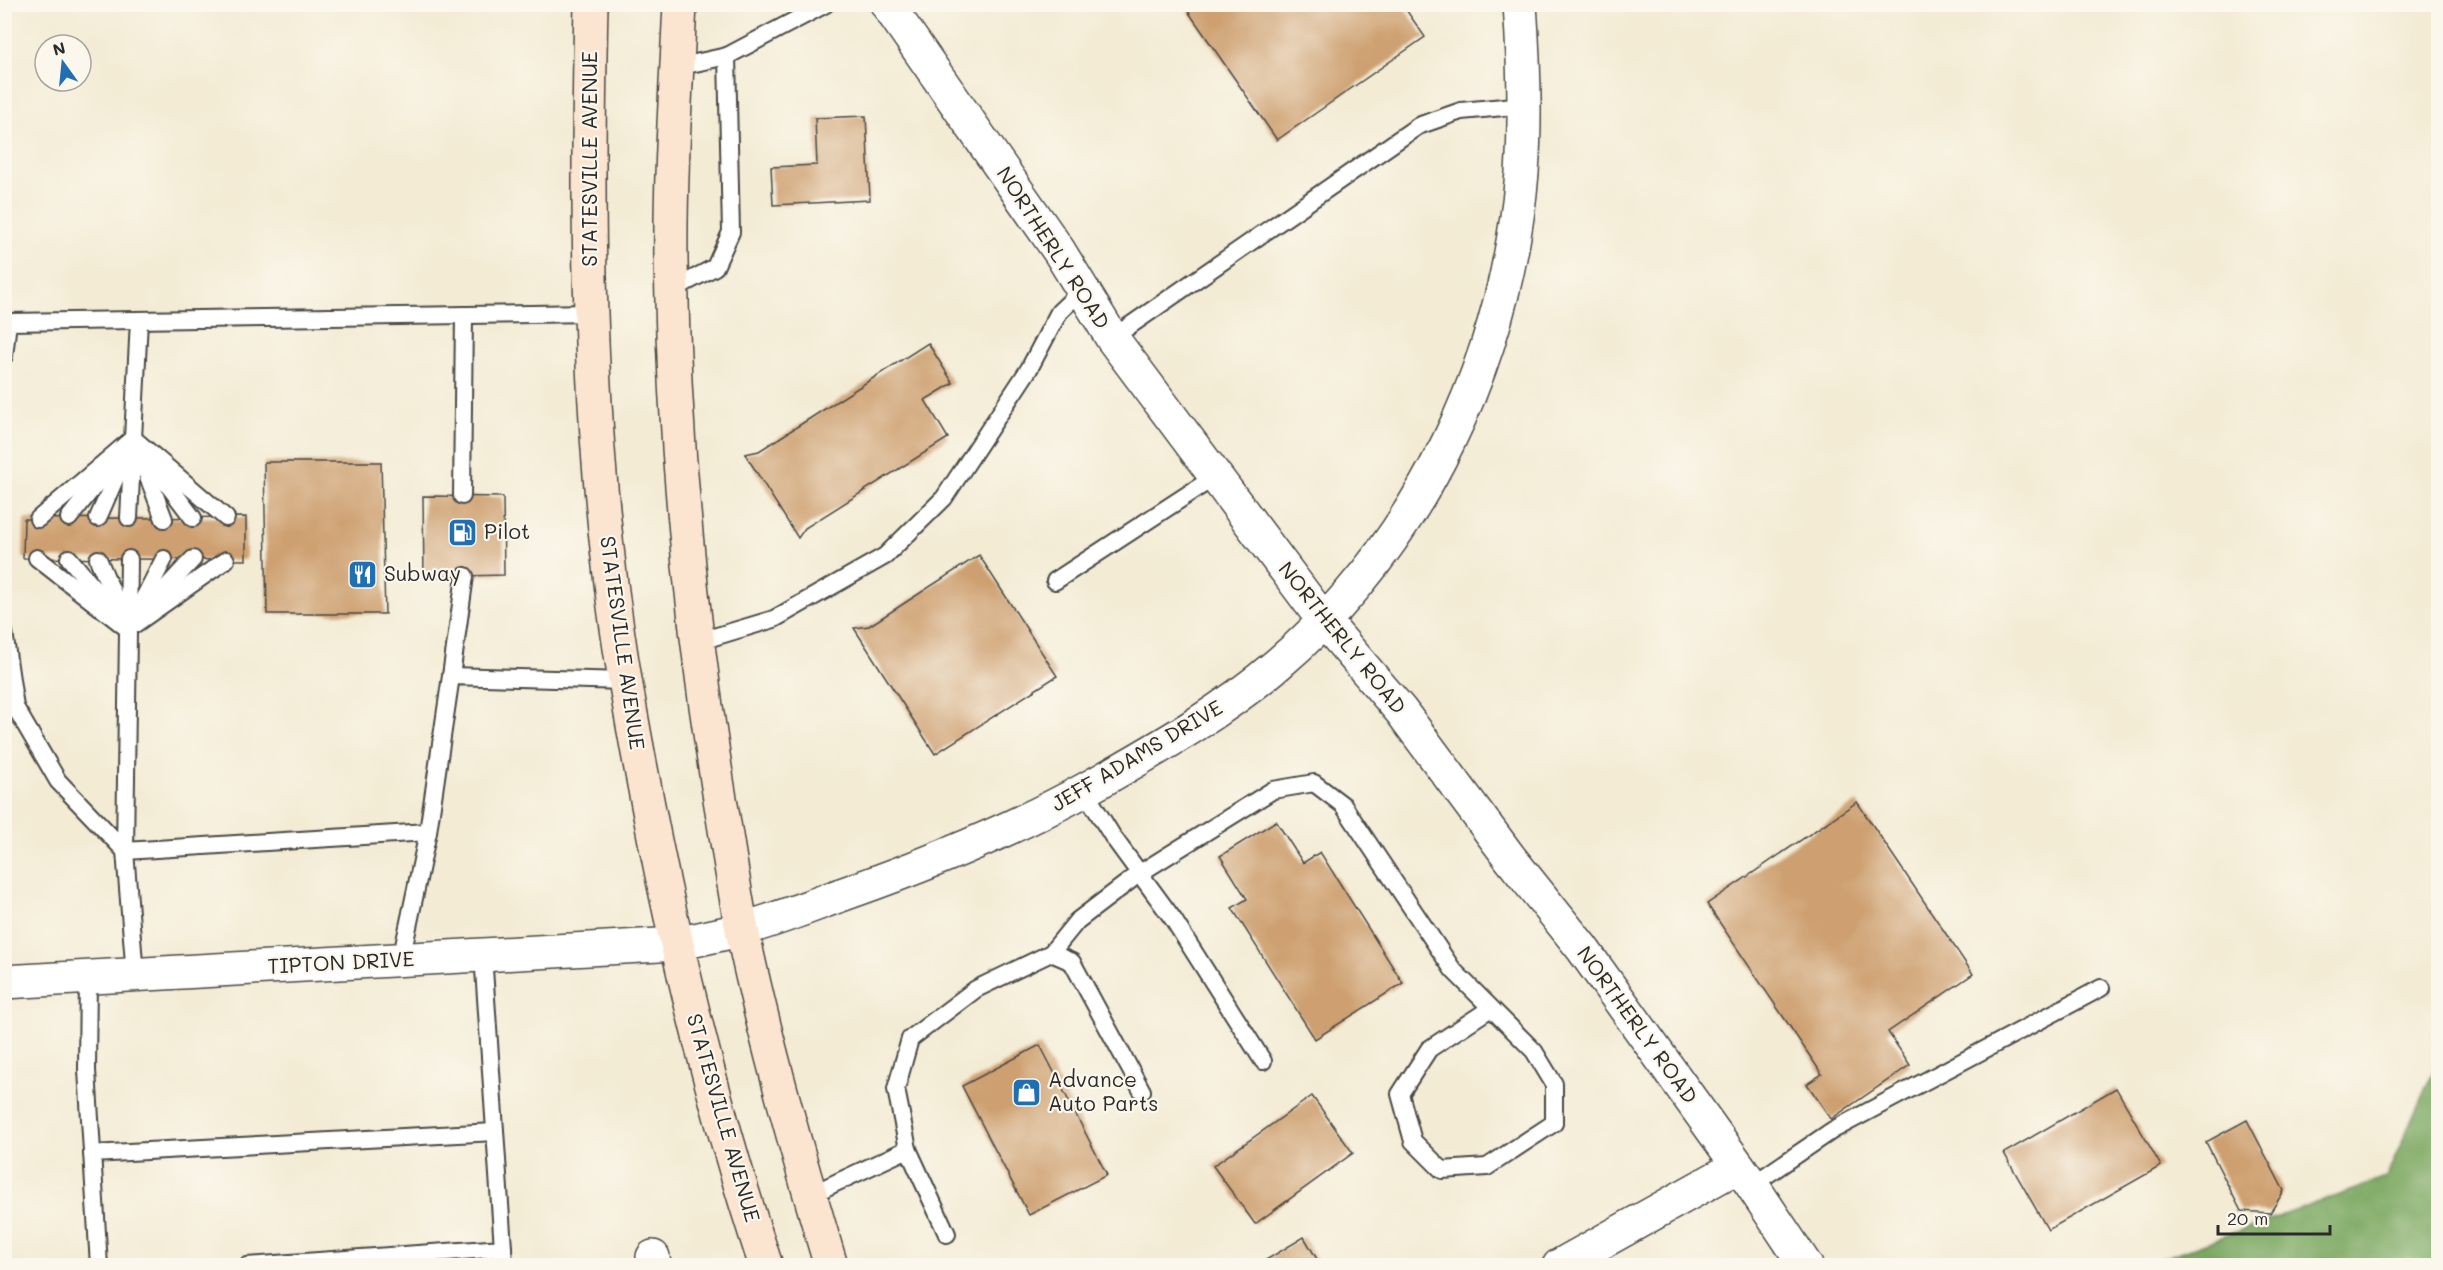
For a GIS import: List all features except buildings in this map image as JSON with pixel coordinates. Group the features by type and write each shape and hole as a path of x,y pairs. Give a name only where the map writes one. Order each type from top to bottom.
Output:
{"main road":[{"name":"STATESVILLE AVENUE","path":"591,4 588,160 591,313 598,447 608,557 637,748 677,944 713,1094 766,1266"},
{"path":"680,4 672,160 672,290 679,452 697,642 709,734 742,929 777,1078 831,1266"}],"street":[{"name":"NORTHERLY ROAD","path":"887,4 1059,251 1112,338 1324,621 1401,711 1510,858 1582,948 1745,1175 1806,1266"},
{"name":"JEFF ADAMS DRIVE","path":"677,944 742,929 889,878 962,849 1045,811 1171,740 1223,706 1278,664 1324,621 1367,573 1405,520 1442,459 1471,393 1494,324 1512,248 1522,174 1525,105 1520,4"},
{"name":"TIPTON DRIVE","path":"4,982 677,944"},
{"path":"1559,1266 1745,1175"}],"lane":[{"path":"677,66 727,56 826,4"},
{"path":"672,290 715,267 731,232 727,56"},
{"path":"1112,338 1418,126 1461,111 1525,105"},
{"path":"697,642 774,618 885,556 944,498 1029,369 1059,312 1082,290"},
{"path":"4,356 8,322 591,313"},
{"path":"462,496 464,315"},
{"path":"129,518 139,320"},
{"path":"133,438 226,518"},
{"path":"133,438 193,518"},
{"path":"69,518 133,438"},
{"path":"98,518 133,438"},
{"path":"38,519 133,438"},
{"path":"133,438 164,519"},
{"path":"1055,581 1216,476"},
{"path":"37,558 128,629"},
{"path":"69,558 128,629"},
{"path":"98,559 128,629"},
{"path":"129,559 125,851 135,975"},
{"path":"128,629 164,559"},
{"path":"128,629 194,559"},
{"path":"128,629 226,560"},
{"path":"401,960 428,832 465,576"},
{"path":"4,632 15,707 58,781 125,851 428,832"},
{"path":"452,676 626,681"},
{"path":"947,1234 908,1149 896,1089 910,1039 976,989 1051,953 1077,921 1140,873 1273,790 1314,783 1343,805 1453,970 1491,1008 1534,1051 1554,1084 1554,1123 1487,1167 1442,1170 1413,1141 1400,1094 1429,1049 1491,1008"},
{"path":"1084,789 1113,837 1173,919 1263,1061"},
{"path":"1051,953 1072,962 1142,1091"},
{"path":"483,954 504,1266"},
{"path":"88,977 87,1070 99,1266"},
{"path":"1745,1175 2101,988"},
{"path":"92,1154 495,1132"},
{"path":"810,1195 908,1149"},
{"path":"247,1266 503,1248"}],"green space":[{"path":"2438,1060 2438,1265 2144,1265 2386,1178"}],"place":[{"name":"Pilot","path":"463,532"},
{"name":"Subway","path":"363,574"},
{"name":"Advance Auto Parts","path":"1027,1092"}]}
